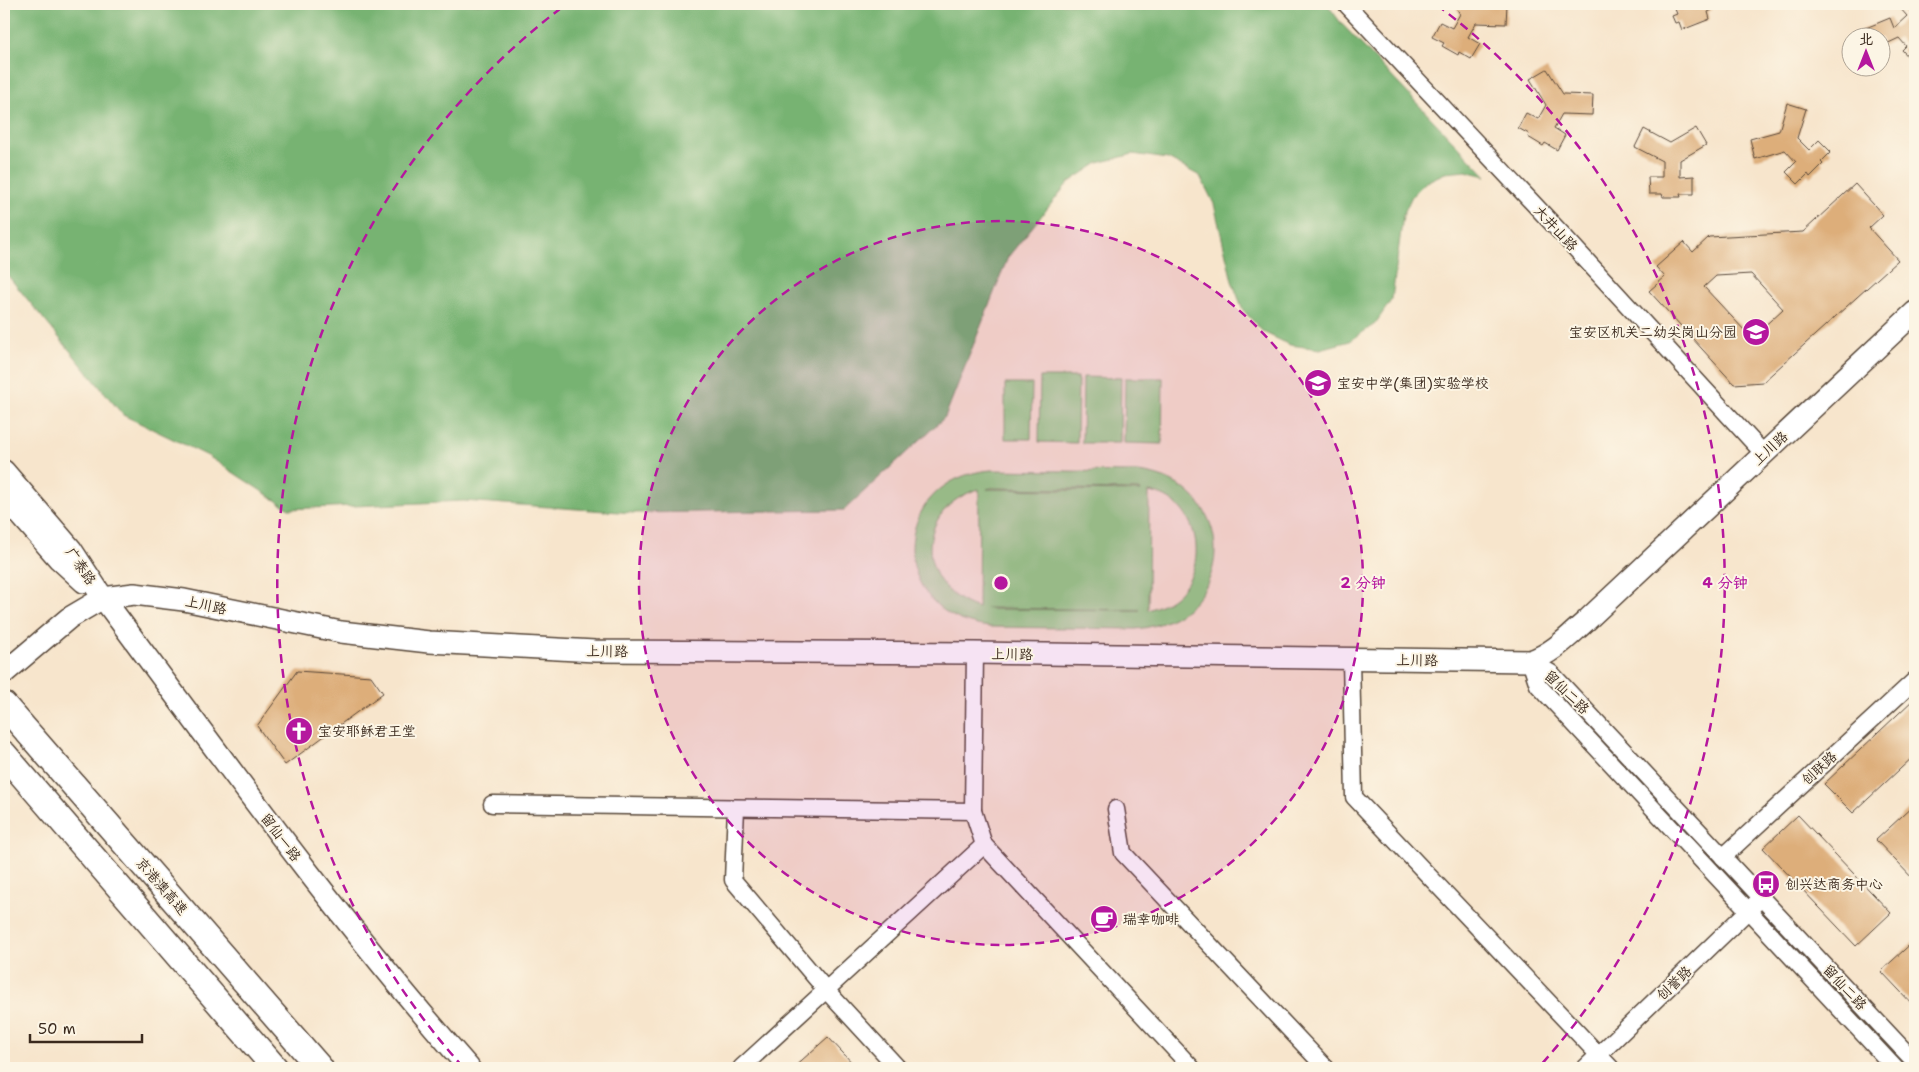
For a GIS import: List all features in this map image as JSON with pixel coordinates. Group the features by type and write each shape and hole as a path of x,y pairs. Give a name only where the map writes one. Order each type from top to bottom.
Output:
{"highway":[{"name":"京港澳高速","path":"4,705 320,1068"},
{"path":"4,754 275,1068"}],"main road":[{"name":"上川路","path":"4,674 69,618 103,598 134,594 184,600 341,632 447,643 595,651 975,653 1530,661 1537,659 1568,638 1915,312"},
{"name":"广泰路","path":"4,471 71,549 103,598"},
{"name":"广泰路","path":"4,496 59,559 103,598"},
{"name":"留仙一路","path":"103,598 336,909 426,1020 468,1068"}],"street":[{"name":"大井山路","path":"1346,4 1562,234 1764,454"},
{"path":"975,653 973,811 984,845 1192,1068"},
{"path":"1351,659 1354,797 1611,1068"},
{"name":"留仙二路","path":"1530,661 1551,673 1915,1062"},
{"name":"留仙二路","path":"1530,661 1538,685 1895,1068"},
{"name":"创联路","path":"1724,857 1915,680"},
{"path":"492,804 973,811"},
{"path":"736,808 733,880 826,990 898,1068"},
{"path":"1116,809 1123,853 1326,1068"},
{"path":"741,1068 984,845"},
{"name":"创誉路","path":"1586,1068 1761,898"}],"green space":[{"path":"4,4 1327,4 1341,23 1486,176 1466,171 1445,173 1426,182 1412,196 1403,215 1392,299 1375,324 1350,341 1320,349 1290,345 1263,332 1243,310 1232,281 1214,204 1200,176 1168,159 1133,154 1098,163 1068,183 1008,257 945,417 844,510 634,513 463,501 289,509 208,456 123,415 4,271"},
{"path":"1040,377 1078,377 1077,443 1039,442"},
{"path":"1083,377 1121,378 1120,443 1082,443"},
{"path":"1125,378 1163,378 1162,444 1124,443"},
{"path":"1005,384 1032,384 1031,439 1005,439"},
{"path":"991,470 1138,472 1172,481 1196,500 1210,524 1215,550 1210,577 1195,601 1170,620 1136,629 989,627 955,617 931,599 917,574 912,547 917,520 932,497 957,479","holes":["991,488 1141,491 987,489","979,489 978,608 957,598 942,583 933,566 930,548 933,529 942,513 958,499","1149,492 1165,497 1178,506 1188,519 1194,533 1196,549 1194,565 1188,580 1178,594 1168,602 1148,610","986,608 1140,610 990,609"]}],"building":[{"path":"1454,4 1507,4 1506,24 1476,23 1468,37 1480,44 1471,59 1459,52 1458,55 1442,46 1444,43 1432,37 1440,22 1452,28 1460,14"},
{"path":"1682,4 1710,4 1712,10 1708,12 1710,19 1682,30 1679,22 1675,23 1672,16 1677,14 1675,9 1683,6"},
{"path":"1903,4 1915,4 1915,64 1902,50 1906,46 1899,38 1892,41 1892,28 1866,28 1890,18 1894,28 1907,16 1899,7"},
{"path":"1547,69 1563,94 1593,95 1592,115 1562,114 1554,128 1565,135 1557,150 1545,143 1543,146 1528,137 1529,134 1518,128 1526,113 1538,119 1546,105 1530,79"},
{"path":"1787,103 1806,109 1797,138 1809,150 1819,140 1831,152 1821,162 1823,164 1810,177 1808,174 1798,184 1786,172 1796,162 1785,150 1755,159 1750,139 1779,131"},
{"path":"1696,128 1706,145 1680,160 1680,177 1694,176 1694,194 1680,194 1681,197 1663,197 1662,194 1649,194 1648,177 1662,177 1662,161 1635,147 1644,129 1670,143"},
{"path":"1855,184 1883,215 1869,228 1898,260 1763,382 1734,384 1649,291 1665,277 1656,267 1684,242 1693,252 1709,237 1803,232","holes":["1751,274 1783,309 1759,331 1746,332 1704,287 1716,276"]},
{"path":"297,671 371,676 383,693 285,765 257,726"},
{"path":"1915,698 1915,755 1853,813 1824,784"},
{"path":"1915,804 1915,881 1876,840"},
{"path":"1798,815 1891,913 1856,946 1763,848"},
{"path":"1915,940 1915,1007 1881,971"},
{"path":"828,1037 857,1068 793,1068"}],"place":[{"name":"宝安区机关二幼尖岗山分园","path":"1756,332"},
{"name":"宝安中学(集团)实验学校","path":"1318,383"},
{"name":"宝安耶稣君王堂","path":"299,731"},
{"name":"创兴达商务中心","path":"1766,884"},
{"name":"瑞幸咖啡","path":"1104,919"}]}
